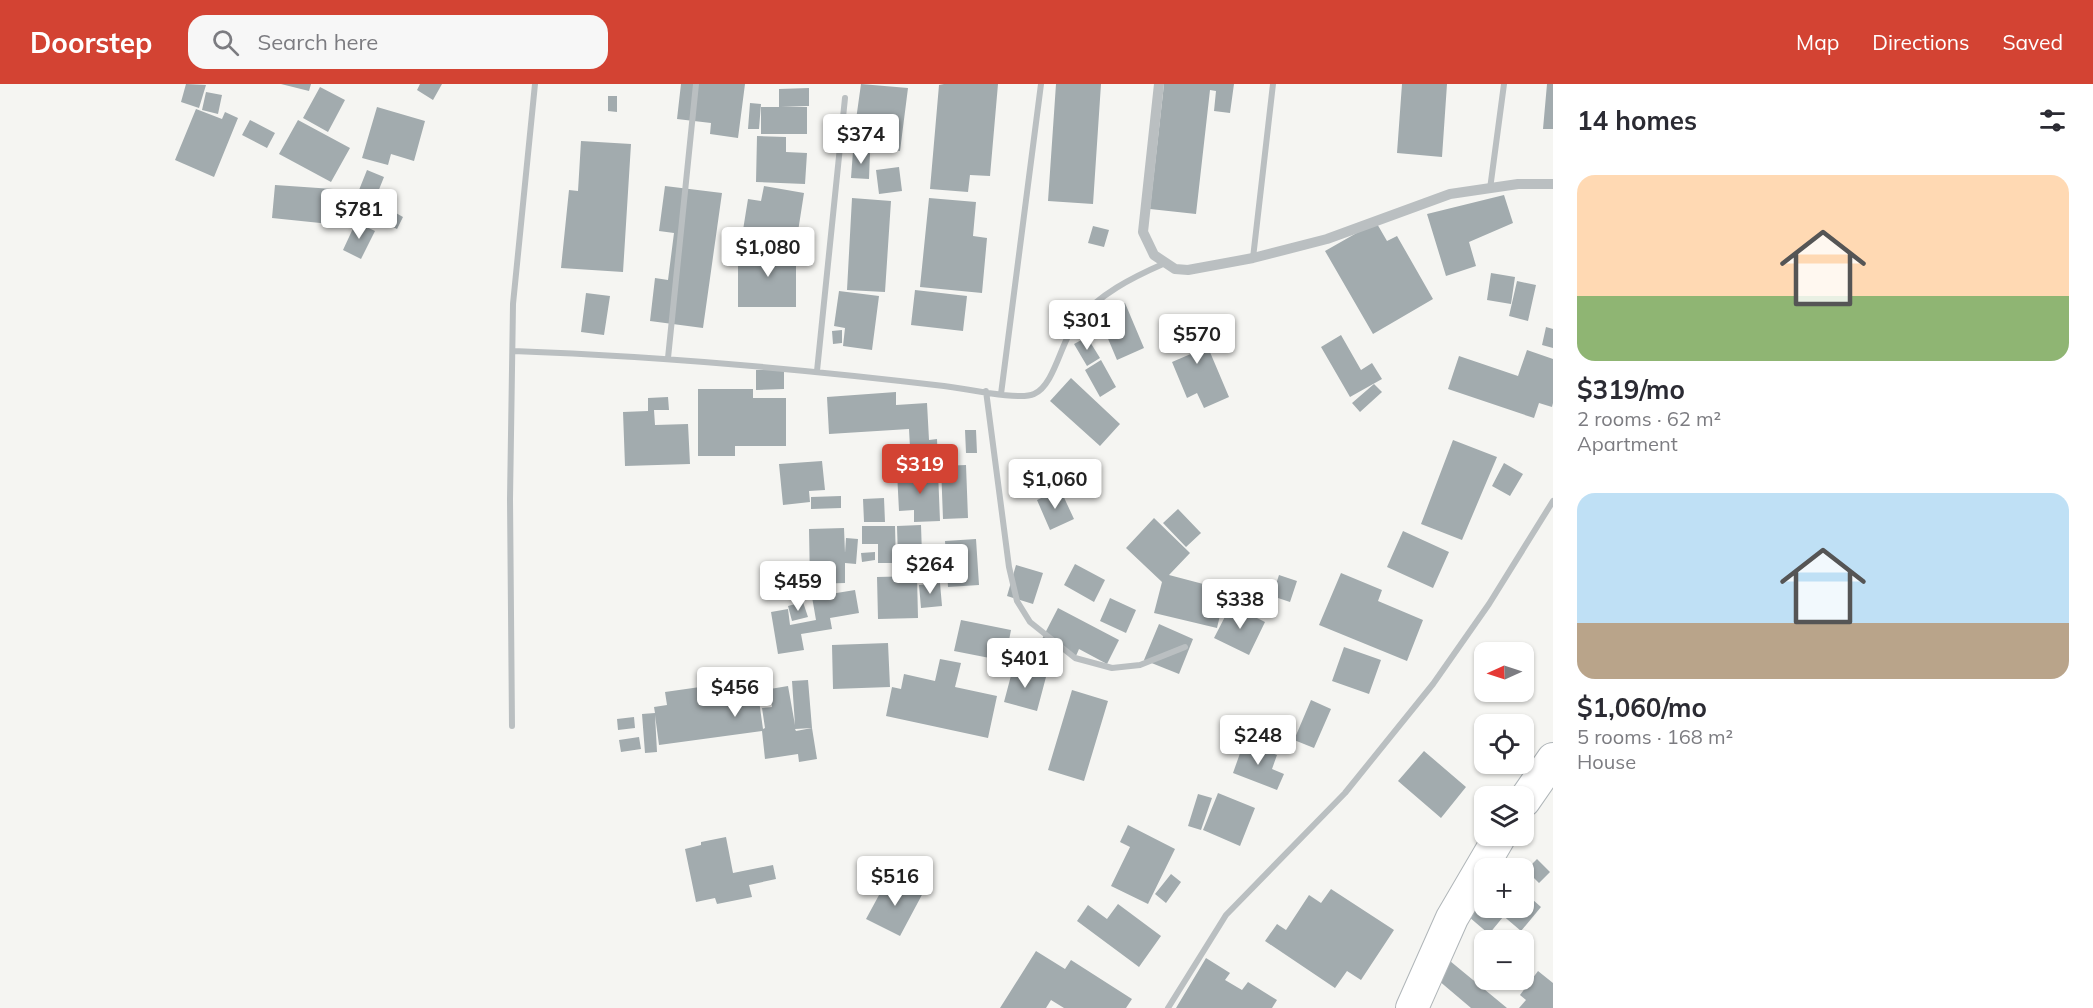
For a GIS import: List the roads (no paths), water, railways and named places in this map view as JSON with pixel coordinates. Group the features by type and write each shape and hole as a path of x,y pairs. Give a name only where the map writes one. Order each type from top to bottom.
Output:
{"main road":[{"path":"1534,787 1553,759"},
{"path":"1412,1008 1456,910 1494,846"}],"street":[{"path":"512,726 510,499 513,304 535,84"},
{"path":"668,358 696,84"},
{"path":"1001,394 1041,84"},
{"path":"1159,84 1143,232 1147,245 1163,264 1175,269 1188,270 1253,258 1341,235 1378,219 1450,194 1518,184 1553,184"},
{"path":"1253,258 1274,84"},
{"path":"1490,189 1504,84"},
{"path":"817,370 846,98"},
{"path":"513,351 668,358 817,370 1018,397 1033,395 1043,389 1075,322 1090,307 1124,282 1163,264"},
{"path":"986,391 1009,567 1017,602 1030,622 1075,658 1112,668 1140,665 1185,647"},
{"path":"1168,1008 1226,915 1345,793 1433,684 1489,604 1553,501"}]}
